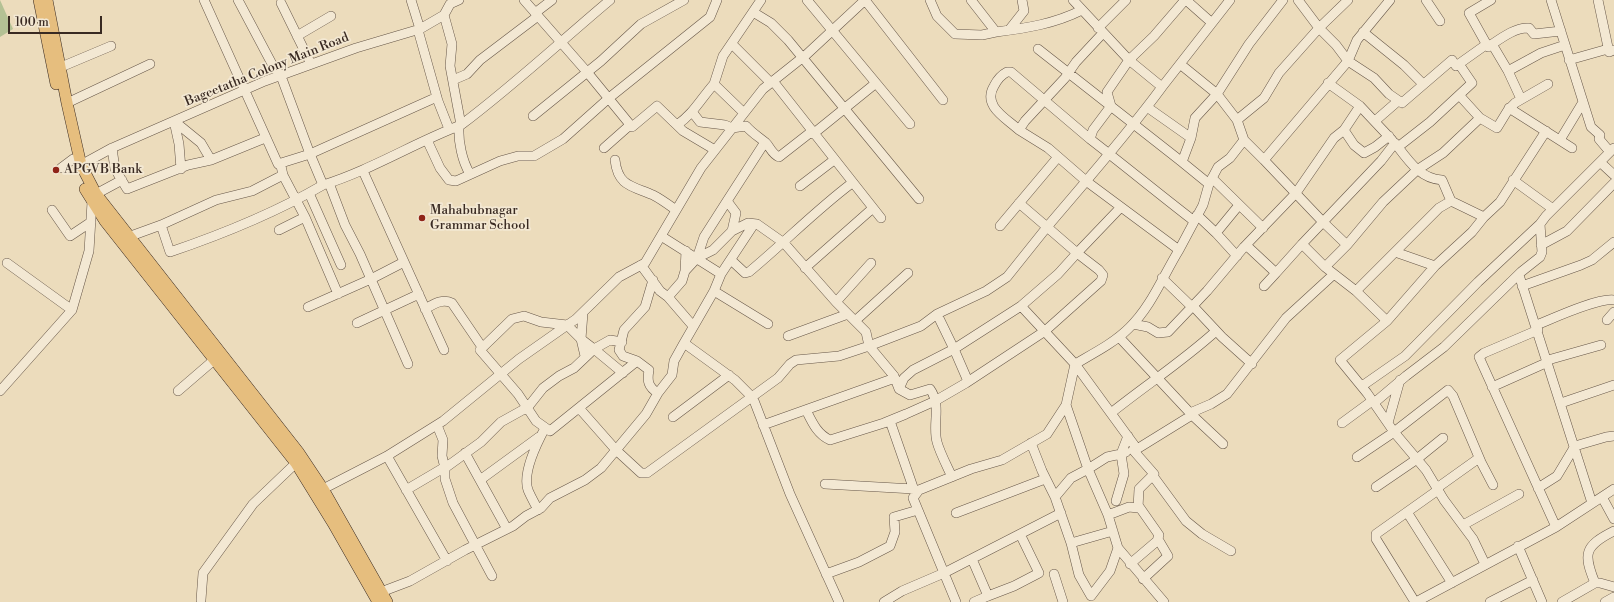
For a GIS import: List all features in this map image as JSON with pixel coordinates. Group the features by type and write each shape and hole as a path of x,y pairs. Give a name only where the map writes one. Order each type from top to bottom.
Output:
{"main road":[{"path":"39,0 77,162"},
{"path":"47,0 61,68 77,162 77,173 214,360 296,463 382,599"},
{"path":"94,198 128,237 299,453 323,489 382,599"}],"street":[{"path":"204,0 246,90 265,138 270,143 278,164 281,166 283,175 305,217 338,294"},
{"path":"238,0 272,64 281,76 310,154 326,184 371,280 408,364"},
{"path":"411,0 437,97 449,129"},
{"path":"459,0 449,2 444,15 452,44 450,66 460,125 458,139 466,168 470,174"},
{"path":"524,0 587,72 630,125"},
{"path":"453,80 467,74 480,60 537,15 552,0"},
{"path":"161,225 170,252 213,237 296,201 326,184 363,171 460,125 490,104 610,0"},
{"path":"533,116 587,72 641,24 684,0"},
{"path":"677,125 693,113 701,99 714,84 722,59 761,0"},
{"path":"807,0 910,124"},
{"path":"323,489 387,456 437,425 519,358 567,325 583,312 619,277 645,263 701,168 763,89 803,58 865,0 943,100"},
{"path":"930,0 936,16 956,34 982,35 1063,20 1082,10"},
{"path":"971,0 996,32"},
{"path":"1010,30 1024,11 1022,0"},
{"path":"1073,0 1100,31 1129,60 1162,87"},
{"path":"1020,130 1025,121 1045,101 1069,73 1100,31 1126,0"},
{"path":"1111,106 1107,92 1129,60 1154,36 1186,0 1212,23"},
{"path":"580,408 616,450 641,473 647,473 778,378 790,364 796,360 804,358 813,359 839,356 870,346 921,326 938,314 986,291 1007,277 1047,227 1134,125 1230,0"},
{"path":"1182,162 1191,138 1195,118 1217,94 1248,44 1282,0"},
{"path":"1298,0 1318,28 1336,45 1348,61 1374,78 1389,94 1402,103 1452,60 1456,66 1489,44 1523,28 1530,28 1534,34 1561,31"},
{"path":"1238,120 1264,98 1279,73 1318,28 1348,0"},
{"path":"1264,160 1348,61 1357,40 1390,0"},
{"path":"1426,0 1440,21"},
{"path":"1491,0 1469,13 1508,71 1522,99"},
{"path":"1362,386 1405,356 1478,282 1540,224 1612,150 1599,139 1600,135 1591,127 1569,60 1552,0"},
{"path":"1598,0 1614,60"},
{"path":"282,1 311,64"},
{"path":"427,140 440,168 449,180 456,181 500,161 518,156 534,156 545,151 563,139 609,98 710,17 714,1"},
{"path":"753,12 771,23 803,58 919,199"},
{"name":"Bageetatha Colony Main Road","path":"61,168 311,64 356,48 419,29 444,15"},
{"path":"297,36 331,16"},
{"path":"1364,32 1404,64 1423,84"},
{"path":"732,44 772,82 881,218"},
{"path":"1508,71 1541,53 1565,45"},
{"path":"61,68 110,46"},
{"path":"1038,48 1182,162 1211,181 1263,228"},
{"path":"1569,60 1611,50"},
{"path":"67,103 150,64"},
{"path":"1180,64 1217,94 1238,120 1244,140 1347,245"},
{"path":"1344,130 1354,145 1364,152 1375,147 1394,142 1460,96 1472,84 1459,64"},
{"path":"1179,250 1086,181 1048,148 1020,130 992,106 990,91 997,80 1003,74 1012,72 1109,154 1216,232 1237,256"},
{"path":"693,113 700,122 725,125 732,128 746,126 756,137 765,142 775,156 778,157 844,109 876,83"},
{"path":"1328,83 1360,106 1394,142 1417,170 1432,180 1442,180 1451,200 1484,217"},
{"path":"714,84 744,113"},
{"path":"1460,96 1480,118 1497,128 1509,108 1548,84"},
{"path":"278,164 310,154 437,97"},
{"path":"1375,121 1398,100"},
{"path":"1560,140 1583,102"},
{"path":"604,148 630,125 632,127 657,106 677,125 715,150"},
{"path":"1090,139 1093,130 1111,106"},
{"path":"1133,324 1148,327 1158,333 1168,332 1207,291 1246,245 1296,193 1334,138 1344,130 1360,106"},
{"path":"1147,107 1191,138"},
{"path":"1509,108 1572,148"},
{"path":"1325,267 1347,245 1384,202 1417,170 1443,153 1480,118"},
{"path":"174,121 201,143 211,160"},
{"path":"174,121 179,144 181,168"},
{"path":"1485,564 1473,539 1426,470 1394,432 1362,386 1340,360 1387,321 1435,266 1472,232 1484,217 1500,202 1546,131"},
{"path":"112,148 115,169 127,189 188,165 211,160 265,138"},
{"path":"825,484 915,492 952,477 1002,460 1048,434 1066,405 1075,364 1119,337 1133,324 1146,308 1203,206 1211,181 1218,167 1230,158 1244,140"},
{"path":"685,271 696,258 704,237 765,142"},
{"path":"1264,286 1381,161 1394,142"},
{"path":"1000,226 1058,157"},
{"path":"615,160 616,170 622,181 630,187 652,195 676,210"},
{"path":"800,186 834,160"},
{"path":"1600,162 1614,175"},
{"path":"363,171 444,350"},
{"path":"128,237 161,225 216,200 252,191 283,175"},
{"path":"85,212 94,198 122,180"},
{"path":"1513,180 1553,209"},
{"path":"731,260 747,273 784,243 813,214 852,183"},
{"path":"1541,245 1567,231 1614,183"},
{"path":"309,193 341,265"},
{"path":"0,391 72,310 90,250 94,198"},
{"path":"1356,291 1439,208 1451,200"},
{"path":"727,201 736,213 751,223 757,224 784,243 836,302 866,332 870,346 895,378 899,389 910,396 930,389 935,401 937,412 937,442 952,477"},
{"path":"806,410 817,431 823,437 830,440 890,421 935,401 966,383 1045,331 1101,281 1103,278 1099,270 1019,203"},
{"path":"1216,232 1239,205"},
{"path":"899,389 904,378 912,370 954,349 1021,306 1058,274 1121,207"},
{"path":"806,268 873,208"},
{"path":"52,210 70,236 91,222"},
{"path":"732,231 736,213"},
{"path":"279,230 305,217"},
{"path":"696,258 713,250 732,231 751,223"},
{"path":"382,599 410,581 507,529 538,510 550,498 585,480 601,468 646,414 658,393 672,376 674,361 714,291 721,274 731,260 751,223"},
{"path":"1342,423 1373,402 1444,347 1519,275 1540,257 1540,224"},
{"path":"661,236 721,274"},
{"path":"1522,286 1592,260 1614,242"},
{"path":"1302,244 1325,267 1356,291 1387,321"},
{"path":"1246,245 1276,273"},
{"path":"668,297 682,281 685,271 686,251"},
{"path":"1395,252 1435,266"},
{"path":"308,307 371,280 404,262"},
{"path":"7,263 72,310"},
{"path":"836,302 871,263"},
{"path":"642,265 660,291 668,297 693,326"},
{"path":"855,321 908,273"},
{"path":"1055,497 1071,478 1107,457 1135,450 1191,414 1227,394 1252,364 1286,318 1334,274"},
{"path":"1519,275 1548,361 1592,503"},
{"path":"1162,278 1252,364"},
{"path":"653,280 646,306 624,330 619,350 623,356 637,361 649,370 648,384 651,389 658,393"},
{"path":"714,291 768,324"},
{"path":"357,323 419,294"},
{"path":"1556,527 1480,360 1480,355 1537,328 1559,315 1608,299 1614,300"},
{"path":"425,309 440,301 452,303 482,348 480,350 528,407 543,432"},
{"path":"1021,306 1075,364 1128,436 1135,450 1154,474 1153,476 1172,504 1190,525 1231,551"},
{"path":"583,312 581,339 585,356"},
{"path":"1607,320 1614,312"},
{"path":"788,336 848,314"},
{"path":"938,314 967,379 966,383"},
{"path":"482,348 512,319 524,316 540,322 567,325 581,339 623,373"},
{"path":"1111,413 1157,377 1190,355 1216,331"},
{"path":"1119,337 1191,414 1223,444"},
{"path":"406,490 445,468 465,454 502,422 528,407 542,388 574,368 594,348 610,340 622,342"},
{"path":"684,343 729,375 752,396 790,494 839,602"},
{"path":"1492,387 1548,361 1601,345"},
{"path":"178,391 214,360"},
{"path":"480,480 543,432 550,431 637,361"},
{"path":"673,417 729,375"},
{"path":"763,425 895,378"},
{"path":"1388,423 1400,380"},
{"path":"1561,403 1614,385"},
{"path":"1357,457 1394,432 1448,390 1453,396 1479,458 1493,485"},
{"path":"1066,405 1088,469 1108,515 1118,548 1159,600"},
{"path":"890,421 915,492 913,498 956,602"},
{"path":"437,425 443,440 442,456 445,468 444,480 453,503 492,576"},
{"path":"538,510 527,485 527,473 543,432"},
{"path":"1116,501 1124,474 1120,454 1128,436"},
{"path":"1538,488 1557,476 1575,446 1614,436"},
{"path":"1376,488 1417,459 1443,438"},
{"path":"1031,443 1045,478 1055,497 1071,542 1079,575 1094,600"},
{"path":"465,454 507,529"},
{"path":"387,456 447,561"},
{"path":"1479,458 1375,536 1415,602 1556,527 1614,489"},
{"path":"201,600 203,573 253,504 296,463"},
{"path":"1143,579 1167,558 1166,551 1158,539 1157,530 1138,505 1139,489 1153,476"},
{"path":"956,513 1045,478"},
{"path":"1463,525 1519,494"},
{"path":"1602,497 1614,519"},
{"path":"1108,515 1130,507 1138,508 1138,505"},
{"path":"826,574 859,562 890,546 895,532 894,517 918,510"},
{"path":"884,602 902,591 972,559 1060,512"},
{"path":"1406,512 1452,583"},
{"path":"1071,542 1113,531"},
{"path":"1595,584 1588,566 1587,555 1590,549 1597,542 1614,531"},
{"path":"974,602 1014,586 1039,573 1020,534"},
{"path":"1130,564 1158,539"},
{"path":"1518,546 1542,602"},
{"path":"1094,600 1110,571 1118,548"},
{"path":"972,559 988,596"},
{"path":"1054,574 1063,602"},
{"path":"1490,602 1533,580"},
{"path":"1562,602 1595,584 1600,583 1614,587"},
{"path":"1605,602 1614,597"}],"green space":[{"path":"0,0 13,29 0,37"}],"place":[{"name":"APGVB Bank","path":"56,170"},
{"name":"Mahabubnagar Grammar School","path":"422,218"}]}
